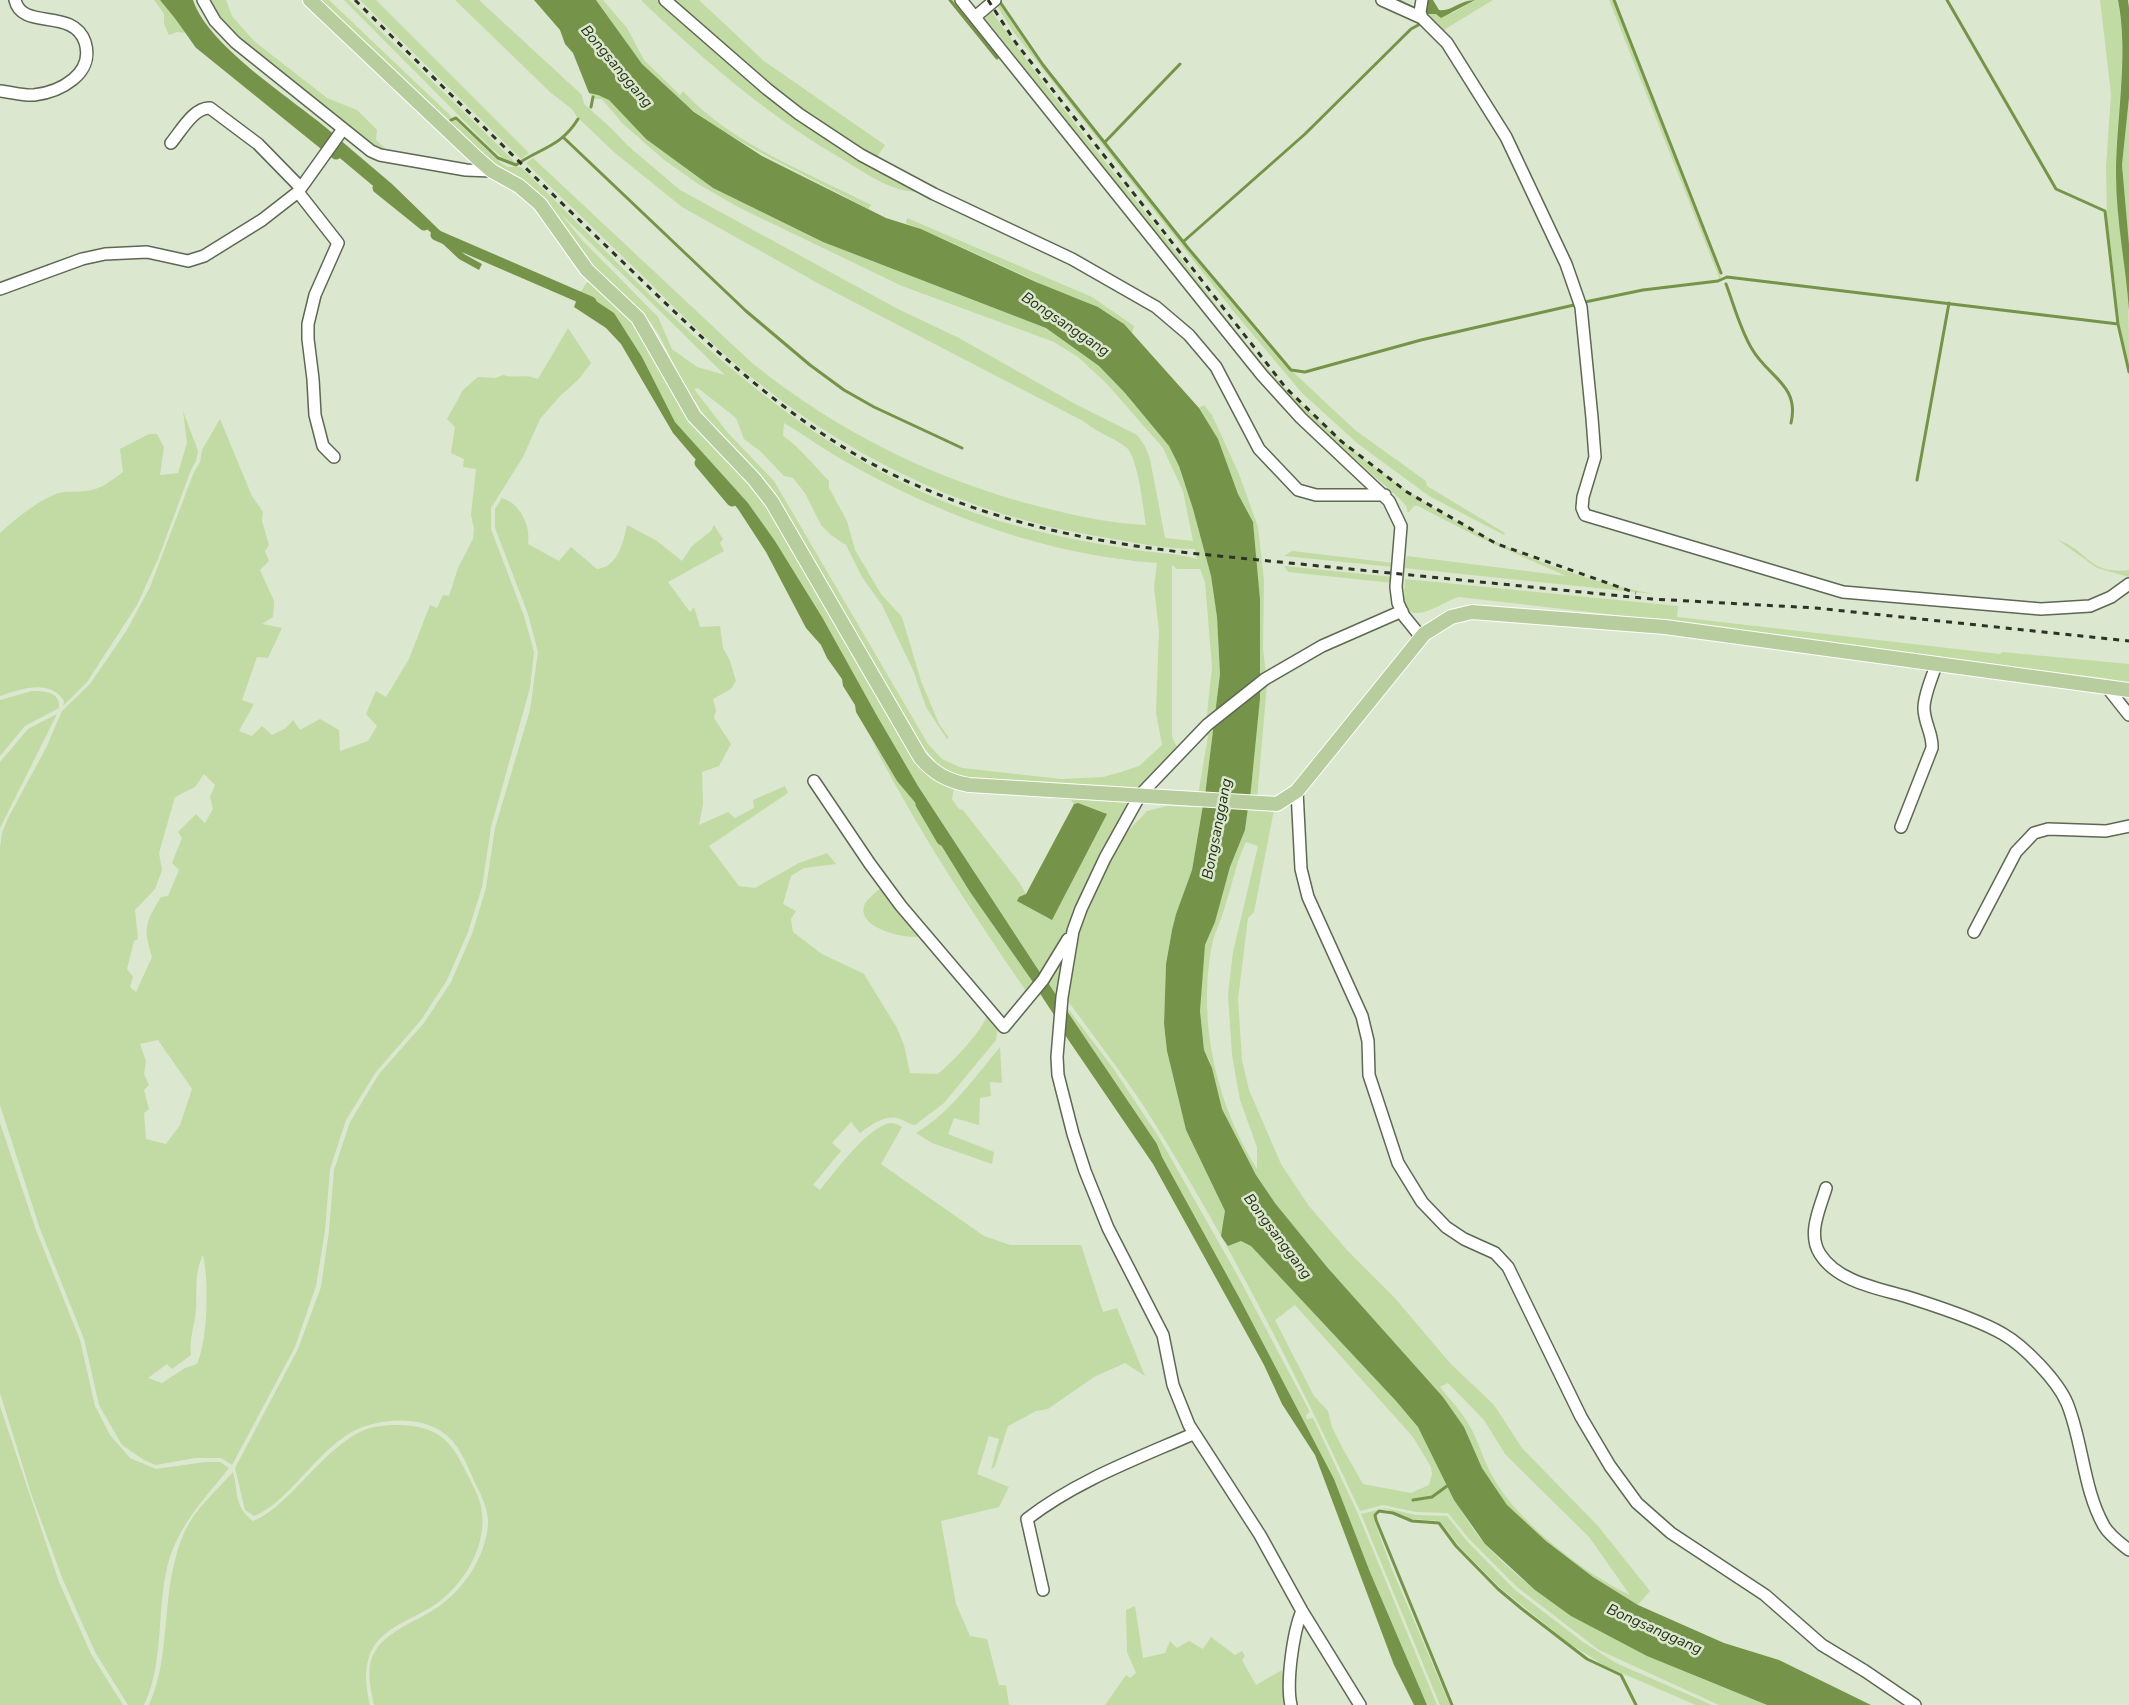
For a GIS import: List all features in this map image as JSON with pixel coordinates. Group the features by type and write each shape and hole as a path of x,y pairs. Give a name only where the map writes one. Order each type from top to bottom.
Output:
{"main road":[{"path":"310,0 492,171 520,186 540,204 587,270 638,318 694,416 754,479 772,502 920,757 935,773 950,780 969,785 1270,805 1284,802 1297,791 1421,637 1444,620 1472,612 1665,627 2129,690"}],"street":[{"path":"0,91 33,95 55,90 76,78 84,68 87,59 84,40 72,27 52,19 36,18 25,14 20,11 15,0"},
{"path":"203,0 215,21 235,42 340,132 380,155 466,170 492,171"},
{"path":"665,0 767,89 799,114 861,155 934,194 1072,259 1156,307 1188,335 1216,367 1259,449 1298,490 1316,495 1385,495"},
{"path":"961,0 1262,375 1301,418 1385,495 1401,526 1396,587 1402,611 1421,637"},
{"path":"975,17 995,0"},
{"path":"1382,0 1422,18 1447,43 1506,137 1566,264 1581,307 1595,458 1583,497 1582,508 1586,515 1843,592 2041,609 2090,606 2111,597 2129,584"},
{"path":"1422,0 1420,12 1422,18"},
{"path":"171,143 195,114 201,109 210,108 258,144 299,190 338,243 315,295 308,324 315,416 323,446 334,457"},
{"path":"0,289 82,259 105,254 147,252 188,261 196,259 256,224 299,190 340,132"},
{"path":"1360,1705 1302,1611 1260,1536 1193,1434 1173,1385 1163,1335 1126,1264 1095,1198 1073,1134 1058,1075 1057,1057 1062,997 1073,932 1081,909 1105,858 1140,795 1207,725 1265,679 1322,646 1402,611"},
{"path":"1901,828 1932,748 1933,739 1926,722 1924,707 1936,665"},
{"path":"2106,686 2129,715"},
{"path":"814,781 870,864 902,906 1004,1027 1042,980 1073,932"},
{"path":"1297,791 1301,869 1308,897 1362,1016 1368,1041 1369,1075 1398,1163 1422,1202 1446,1227 1464,1239 1495,1253 1508,1267 1581,1417 1610,1466 1637,1503 1671,1533 1765,1595 1822,1645 1865,1670 1915,1705"},
{"path":"1974,932 2016,852 2034,833 2048,829 2106,831 2129,826"},
{"path":"1826,1188 1814,1226 1820,1254 1829,1264 1858,1282 1915,1299 2003,1334 2028,1352 2056,1386 2066,1402 2092,1497 2104,1526 2115,1539 2129,1550"},
{"path":"1043,1590 1028,1520 1053,1499 1193,1434"},
{"path":"1291,1705 1290,1675 1297,1621 1302,1611"}],"shaded area":[{"path":"154,0 160,0 163,3 187,33 177,32 169,35 164,24 164,14"},
{"path":"205,0 226,0 232,16 254,41 327,98 357,110 377,130 376,140 389,152 369,145 236,40"},
{"path":"318,0 329,0 452,117 449,118 451,121 455,120 500,162 507,167 521,167 679,322 733,370 789,414 849,454 914,488 1002,522 1074,539 1197,559 1195,549 1170,548 1051,527 963,500 879,462 839,440 764,387 704,335 526,163 533,158 752,363 785,388 854,433 928,469 1005,497 1083,517 1146,525 1137,471 1130,452 1126,447 1083,421 823,286 682,207 615,153 577,117 572,109 551,93 455,0 479,0 582,95 584,104 627,145 680,190 898,309 959,338 1077,405 1137,435 1145,446 1150,459 1165,538 1193,541 1183,491 1163,448 1107,384 1078,357 1054,342 902,286 740,208 698,184 663,159 622,123 602,99 595,99 589,93 609,100 646,139 713,188 823,242 1046,328 1099,366 1125,393 1169,446 1179,466 1193,509 1211,576 1217,617 1220,674 1205,795 1198,795 1208,736 1205,733 1212,667 1205,582 1200,569 1177,569 1172,565 1172,737 1177,747 1141,789 964,779 942,769 924,748 778,499 709,423 685,386 658,333 648,319 595,267 552,210 494,166","holes":["560,213 725,375 697,367 672,349 658,317 582,240","698,388 736,418 744,439 760,451 784,476 793,478 805,493 821,525 831,535 846,545 862,577 882,605 913,670 926,707 947,739 949,738 939,724 921,681 902,617 881,594 855,550 847,521 829,488 829,481 801,451 783,436 784,423 840,458 884,482 959,516 998,530 1076,552 1116,559 1157,563 1154,587 1159,631 1156,712 1162,745 1139,766 1103,777 1061,779 962,768 942,759 928,744 774,481 728,433 694,389"]},
{"path":"344,0 349,0 517,164 503,158 491,148"},
{"path":"360,0 376,0 529,153 521,159"},
{"path":"596,0 603,0 627,28 644,60 680,95 683,91 702,110 747,142 871,205 868,209 756,150 702,117 677,98 637,58"},
{"path":"641,0 661,0 751,80 923,192 902,190 883,183 792,127 739,87 689,45"},
{"path":"670,0 699,0 764,61 885,145 876,159 800,110"},
{"path":"952,0 957,0 1003,58 1000,61"},
{"path":"1475,0 1493,0 1443,32 1424,14 1424,8 1453,13"},
{"path":"1609,0 1613,0 1721,278 1718,280 1719,277"},
{"path":"2100,0 2118,0 2121,22 2122,66 2116,178 2117,204 2127,284 2129,367 2122,342 2107,218 2106,167 2111,94"},
{"path":"999,2 1043,65 1259,335 1291,370 1355,430 1426,481 1427,486 1505,533 1504,535 1429,496 1357,443 1302,393 1234,312 1012,30 996,4"},
{"path":"990,9 1053,95 1241,336 1274,376 1329,430 1369,463 1412,494 1458,522 1505,546 1553,566 1603,582 1654,594 1404,568 1407,556 1566,576 1476,536 1418,506 1414,506 1408,513 1406,506 1399,498 1302,412 1258,361 985,18"},
{"path":"2129,98 2129,244 2122,165"},
{"path":"907,218 1092,297 1134,326 1132,333 1122,323 1099,308 906,223"},
{"path":"587,282 594,283 632,319 685,413 761,494 931,776 1127,801 1127,808 1072,921 1041,974 918,786 822,617 775,541 748,503 675,422 642,357 614,314 593,299 578,296","holes":["954,788 1071,800 1074,804 1078,803 1021,904 1022,897 1026,894 1019,882 963,810 959,809 952,799"]},
{"path":"568,328 591,363 579,379 560,396 540,419 523,457 491,508 491,529 524,616 534,652 530,688 491,827 482,887 468,932 447,980 421,1020 376,1072 346,1120 330,1169 325,1231 316,1286 295,1347 232,1465 221,1458 195,1458 156,1465 144,1460 122,1445 99,1405 84,1339 40,1229 0,1105 0,848 2,833 8,818 46,748 62,711 90,684 127,630 150,587 194,472 200,462 202,450 220,419 252,496 263,512 262,521 269,545 265,551 269,561 260,570 274,601 273,617 262,624 282,628 268,658 257,657 242,700 254,704 239,731 252,736 262,726 272,735 286,728 293,720 300,730 320,719 339,730 340,751 368,741 377,726 366,714 376,691 386,697 409,659 430,605 437,608 443,595 449,596 458,568 473,539 474,529 471,515 476,469 463,467 464,459 451,453 455,427 447,419 463,390 478,377 496,378 503,375 529,376 538,379","holes":["204,774 215,785 210,797 213,809 205,823 196,814 178,832 182,838 172,863 179,870 168,896 161,897 149,920 147,939 152,957 136,992 130,987 133,977 127,969 134,941 138,939 135,910 155,889 162,870 159,853 175,797 195,787","158,1040 192,1089 180,1125 166,1144 146,1139 144,1113 149,1109 144,1090 149,1085 144,1074 146,1061 140,1044","203,1255 207,1295 203,1340 197,1364 185,1368 162,1383 148,1378 167,1364 172,1369 191,1355 197,1275"]},
{"path":"1204,405 1212,415 1239,474 1258,527 1264,580 1263,648 1267,684 1257,799 1250,799 1260,699 1260,599 1253,522 1238,494 1218,439 1199,408"},
{"path":"183,411 198,451 196,461 158,559 137,605 87,682 63,706 64,701 58,694 43,687 26,688 0,696 0,533 28,510 50,496 61,492 91,490 101,487 123,472 120,449 149,434 157,434 164,447 160,475 178,473 187,443"},
{"path":"502,498 514,505 523,516 528,530 528,544 559,561 571,547 597,569 610,564 615,559 627,525 657,541 682,561 692,546 711,531 714,525 723,539 720,543 724,551 668,582 690,612 694,607 700,627 720,626 723,648 730,661 736,681 731,689 713,699 716,710 714,718 731,744 719,766 702,772 703,804 699,825 728,812 735,818 754,808 753,800 785,786 788,793 709,846 739,886 755,888 799,863 827,853 836,864 804,868 791,876 783,904 796,911 791,919 793,932 822,954 864,974 897,1028 904,1045 910,1073 938,1074 974,1037 988,1013 998,1026 996,1040 944,1103 915,1125 892,1117 877,1122 860,1133 851,1122 832,1143 841,1151 813,1185 820,1190 852,1151 872,1132 891,1123 896,1124 902,1127 881,1164 984,1236 1010,1245 1081,1245 1103,1312 1117,1308 1145,1376 1125,1363 1094,1377 1048,1409 1036,1411 1008,1426 995,1466 991,1470 999,1439 989,1436 977,1474 1009,1487 999,1507 941,1521 956,1604 970,1636 987,1639 999,1685 1006,1685 1009,1705 374,1705 369,1671 375,1651 398,1630 435,1609 455,1593 471,1573 482,1550 488,1525 486,1509 481,1494 460,1451 445,1434 418,1422 388,1421 369,1425 353,1431 338,1442 282,1497 268,1508 254,1516 245,1510 235,1468 298,1349 321,1287 329,1231 334,1170 350,1122 379,1074 424,1023 451,982 472,934 486,888 495,828 530,710 538,652 528,614 495,528 495,509"},
{"path":"2058,540 2068,544 2096,565 2105,569 2115,571 2129,570 2129,577 2097,568"},
{"path":"1292,551 1394,563 1393,567 1284,556"},
{"path":"1284,566 1393,577 1393,583 1288,572"},
{"path":"1405,579 1678,606 1677,617 2000,654 2002,652 2129,664 2129,683 2104,678 1845,648 1676,622 1459,597 1430,610 1415,613 1409,610 1405,604"},
{"path":"32,691 47,692 55,696 59,703 59,708 25,726 0,756 0,700"},
{"path":"57,714 0,828 0,762 28,729"},
{"path":"871,739 897,781 934,825 970,892 1035,985 1028,994 926,837"},
{"path":"1195,804 1203,805 1192,870 1172,930 1166,964 1164,1024 1167,1051 1186,1130 1225,1211 1225,1222 1241,1241 1251,1245 1413,1420 1427,1441 1465,1517 1486,1545 1516,1573 1547,1598 1617,1640 1654,1658 1767,1705 1719,1705 1599,1650 1517,1587 1469,1539 1448,1513 1416,1512 1383,1505 1360,1511 1311,1408 1259,1306 1204,1206 1145,1108 1065,997 1080,930 1096,888 1114,852 1129,830 1147,811 1167,806 1192,807","holes":["1295,1305 1413,1437 1431,1467 1432,1474 1429,1485 1411,1493 1363,1484 1332,1427 1328,1411 1314,1396 1275,1320"]},
{"path":"1248,808 1274,810 1254,912 1248,918 1238,999 1242,1060 1249,1090 1281,1164 1309,1206 1347,1250 1394,1297 1450,1363 1494,1405 1522,1448 1598,1526 1650,1591 1638,1605 1593,1577 1546,1541 1507,1506 1482,1468 1464,1427 1443,1397 1327,1267 1275,1203 1256,1175 1222,1109 1210,1062 1204,1050 1200,1011 1201,978 1205,945 1215,922 1230,867 1245,830","holes":["1246,842 1258,846 1233,952 1228,994 1232,1055 1240,1100 1257,1147 1257,1169 1243,1144 1221,1091 1209,1035 1207,1007 1212,944","1448,1383 1484,1420 1505,1454 1589,1537 1630,1595 1612,1586 1574,1561 1536,1530 1519,1513 1494,1479 1469,1424 1440,1387"]},
{"path":"882,886 921,936 905,936 884,931 868,921 864,914 865,903"},
{"path":"1065,956 1060,1001 1047,981 1061,957"},
{"path":"1066,1006 1113,1068 1160,1139 1239,1278 1310,1412 1306,1415 1307,1419 1313,1418 1358,1514 1437,1705 1427,1705 1370,1572 1334,1479 1240,1299 1162,1157 1157,1144 1067,1011"},
{"path":"1000,1047 1002,1083 990,1082 991,1096 980,1098 979,1125 954,1118 948,1134 994,1152 992,1164 932,1143 916,1133 951,1105"},
{"path":"0,1123 36,1230 80,1340 95,1406 110,1435 130,1458 156,1469 205,1462 220,1462 229,1468 203,1499 188,1521 170,1557 165,1575 155,1669 144,1705 128,1705 95,1652 63,1580 32,1496 0,1393"},
{"path":"0,1406 59,1582 91,1654 123,1705 0,1705"},
{"path":"406,1425 427,1429 444,1439 458,1456 474,1487 481,1506 483,1520 478,1549 472,1563 455,1587 433,1606 389,1631 376,1643 369,1657 366,1673 370,1705 149,1705 161,1664 172,1574 177,1552 189,1523 207,1500 233,1472 239,1504 253,1521 274,1508 328,1455 349,1438 370,1428"},
{"path":"1385,1508 1416,1515 1447,1516 1467,1541 1515,1590 1583,1642 1616,1663 1712,1705 1696,1705 1605,1666 1570,1644 1499,1587 1458,1545 1440,1521 1412,1519 1386,1509 1378,1510 1374,1515 1374,1520 1391,1567 1450,1705 1440,1705 1361,1514"},
{"path":"1135,1606 1143,1658 1165,1653 1170,1641 1177,1648 1189,1641 1203,1649 1211,1637 1235,1655 1242,1651 1245,1656 1242,1660 1256,1685 1282,1670 1287,1705 1105,1705 1126,1675 1130,1678 1136,1673 1127,1652 1126,1610"}],"water":[{"path":"160,0 193,0 202,18 234,55 335,135 327,145 192,34 187,33"},
{"name":"Bongsanggang","path":"534,0 596,0 642,64 694,112 762,156 886,218 921,229 1036,282 1098,307 1124,324 1199,408 1218,439 1238,494 1253,522 1260,599 1260,699 1250,799 1205,795 1220,674 1217,617 1211,576 1179,466 1169,446 1125,393 1099,366 1046,328 823,242 713,188 646,139 609,100 589,93 573,53 565,44 560,30"},
{"path":"1426,0 1433,0 1439,10 1443,10 1475,0 1441,18 1436,14 1425,14"},
{"path":"2118,0 2128,0 2129,8 2129,98 2122,165 2129,244 2129,311 2116,192 2122,65 2121,21"},
{"path":"339,139 392,184 464,254 482,264 479,270 459,259 397,201 372,185 335,154 332,154"},
{"path":"578,296 593,299 614,313 642,357 675,422 748,503 775,541 822,617 918,786 1041,974 1035,985 970,892 938,840 934,825 897,781 856,712 855,705 843,686 842,679 827,658 821,645 806,628 766,552 738,509 673,433 621,344 606,328 574,307"},
{"path":"1078,803 1107,814 1052,920 1017,901 1019,897 1026,894 1074,804"},
{"name":"Bongsanggang","path":"1203,805 1248,808 1245,830 1230,867 1215,922 1205,945 1200,1011 1204,1050 1212,1068 1222,1109 1256,1175 1275,1203 1327,1267 1443,1397 1464,1427 1482,1468 1507,1505 1546,1541 1593,1577 1638,1605 1724,1643 1779,1660 1871,1705 1767,1705 1647,1656 1571,1616 1535,1590 1485,1544 1454,1500 1418,1427 1396,1401 1251,1246 1241,1241 1228,1246 1221,1236 1225,1211 1186,1130 1167,1051 1164,1024 1166,964 1172,930 1192,870"},
{"path":"1047,981 1060,1001 1056,1018 1039,992"},
{"path":"1067,1011 1157,1144 1162,1157 1240,1299 1334,1479 1370,1572 1427,1705 1414,1705 1394,1665 1315,1455 1282,1404 1264,1365 1153,1164 1063,1032"}],"waterway":[{"path":"169,0 200,44 336,154"},
{"path":"950,0 997,58"},
{"path":"1397,0 1414,8"},
{"path":"1614,0 1721,273"},
{"path":"1947,0 2056,189 2105,211 2118,324"},
{"path":"1000,2 1043,65 1188,248 1291,370 1305,372 1421,340 1574,305"},
{"path":"1184,241 1305,134 1411,29 1422,23"},
{"path":"1105,142 1180,64"},
{"path":"591,107 593,97"},
{"path":"451,120 456,118 498,158 516,165 565,136 578,119"},
{"path":"564,138 746,311 810,365 844,390 874,407 962,448"},
{"path":"378,188 424,225"},
{"path":"436,235 591,302"},
{"path":"1585,302 1643,290 1718,281 1727,277 2118,324 2129,372"},
{"path":"1726,284 1752,349 1787,390 1793,410 1791,423"},
{"path":"1917,480 1949,303"},
{"path":"700,463 732,501"},
{"path":"921,804 942,840"},
{"path":"1413,1500 1432,1497 1447,1486"},
{"path":"1452,1705 1376,1520 1375,1515 1379,1511 1393,1513 1412,1521 1439,1523 1456,1546 1498,1589 1587,1659 1621,1675 1636,1705"}],"railway":[{"path":"355,0 509,152 706,341 778,402 817,430 857,455 900,478 971,507 1041,528 1077,536 1189,553 1652,599 1816,608 2129,641"},
{"path":"988,0 1016,43 1286,388 1341,441 1407,492 1497,544 1636,593"}]}
